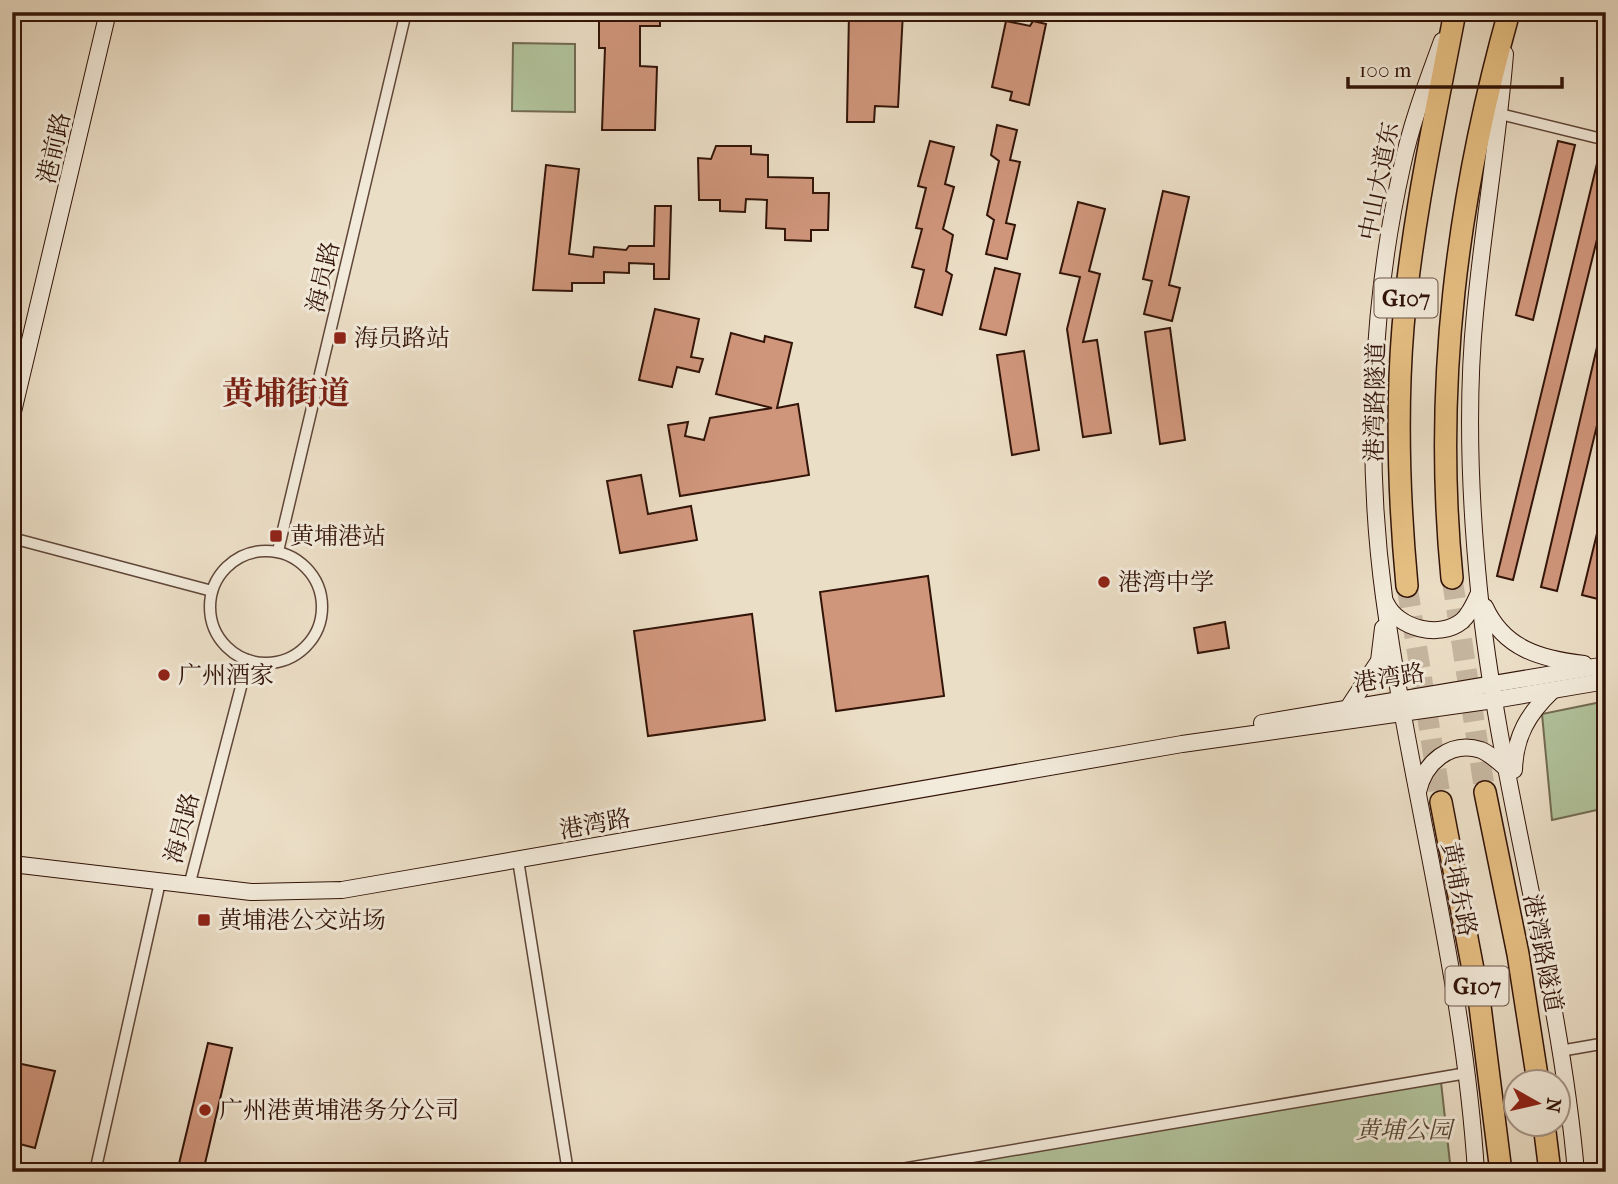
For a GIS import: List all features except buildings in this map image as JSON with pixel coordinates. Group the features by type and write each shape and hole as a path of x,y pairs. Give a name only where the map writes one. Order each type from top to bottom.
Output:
{"highway":[{"name":"港湾路隧道","path":"1407,586 1399,436 1403,328 1417,212 1454,12"},
{"name":"G107","path":"1452,578 1445,462 1447,350 1452,294 1471,168 1509,12"},
{"name":"港湾路隧道","path":"1485,792 1518,954 1536,1068"},
{"name":"G107","path":"1441,802 1482,1018 1501,1172"},
{"path":"1546,1138 1550,1172"}],"street":[{"name":"港前路","path":"12,416 108,12"},
{"name":"海员路","path":"278,551 406,12"},
{"name":"中山大道东","path":"1403,706 1384,598 1374,439 1383,293 1401,168 1417,111 1454,12"},
{"path":"1509,12 1500,114 1475,314 1471,379 1471,481 1480,592 1493,693 1560,1051 1576,1172"},
{"path":"1500,114 1606,140"},
{"path":"12,538 212,591"},
{"path":"278,551 298,560 311,573 320,589 323,607 319,625 311,642 297,654 279,662 248,660 227,648 216,633 210,615 212,591 217,578 229,564 245,554 278,551"},
{"path":"1384,598 1390,610 1401,621 1437,630 1450,628 1462,621 1480,592"},
{"path":"1480,592 1492,620 1514,644 1528,653 1604,671"},
{"path":"1348,708 1379,661 1384,598"},
{"name":"海员路","path":"189,886 248,660"},
{"name":"港湾路","path":"1493,693 1552,691 1604,671"},
{"name":"港湾路","path":"12,864 251,892 328,891 1403,706 1493,693 1604,671"},
{"path":"1513,793 1518,738 1531,714 1552,691"},
{"name":"港湾路","path":"1182,744 1220,732 1348,708 1403,706"},
{"name":"黄埔东路","path":"1403,706 1467,1073 1476,1172"},
{"path":"1418,795 1420,780 1430,764 1455,749 1481,750 1508,771"},
{"path":"518,860 568,1172"},
{"path":"95,1172 160,882"},
{"path":"1560,1051 1606,1043"},
{"path":"884,1172 1467,1073"}],"green space":[{"path":"513,43 575,44 575,112 512,111"},
{"path":"1606,701 1606,808 1552,820 1542,714"},
{"name":"黄埔公园","path":"1441,1082 1451,1172 892,1172"}],"tunnel":[{"path":"1452,578 1485,792"},
{"path":"1407,586 1441,802"}],"place":[{"name":"海员路站","path":"340,338"},
{"name":"黄埔港站","path":"276,536"},
{"name":"港湾中学","path":"1104,582"},
{"name":"广州酒家","path":"164,675"},
{"name":"黄埔港公交站场","path":"204,920"},
{"name":"广州港黄埔港务分公司","path":"205,1110"}],"district":[{"name":"黄埔街道","path":"286,393"}]}
